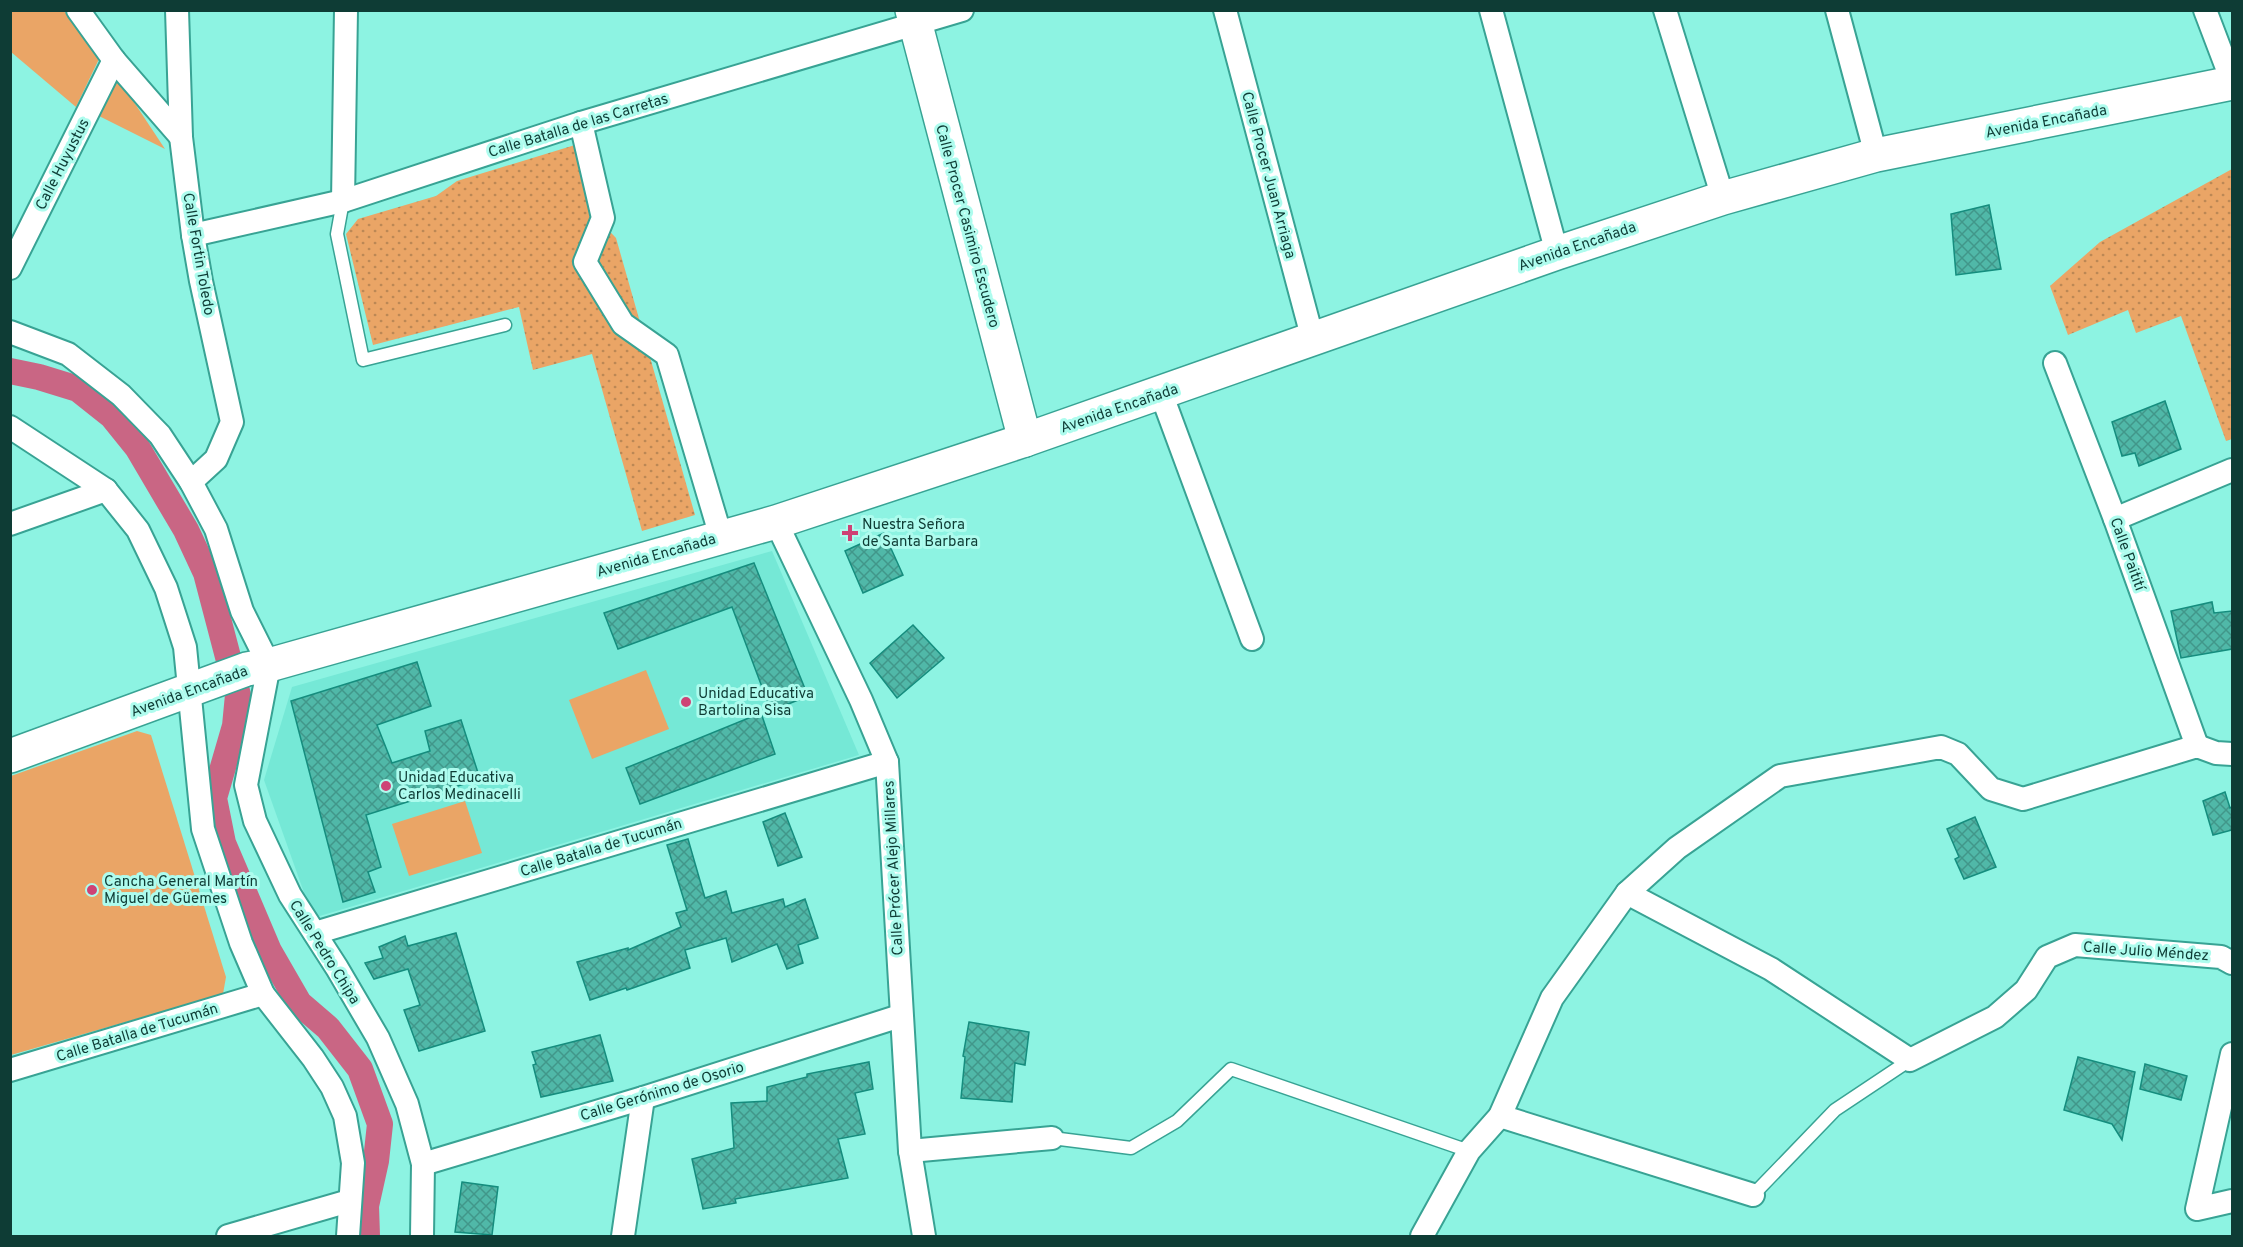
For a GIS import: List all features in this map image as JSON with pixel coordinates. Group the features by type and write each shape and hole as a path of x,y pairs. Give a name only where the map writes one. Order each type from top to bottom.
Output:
{"main road":[{"name":"Calle Procer Casimiro Escudero","path":"913,18 1025,440"},
{"name":"Avenida Encañada","path":"10,756 258,667 776,522 1025,440 1557,253 1723,198 1876,155 2232,82"}],"street":[{"path":"78,10 114,60 181,137"},
{"name":"Calle Fortin Toledo","path":"177,10 181,137 194,235 201,281 232,422 216,459 191,482"},
{"path":"343,201 346,10"},
{"name":"Calle Batalla de las Carretas","path":"194,235 343,201 913,18 962,10"},
{"name":"Calle Procer Juan Arriaga","path":"1225,10 1313,340"},
{"path":"1491,10 1557,253"},
{"path":"1665,10 1723,198"},
{"path":"1837,10 1876,155"},
{"path":"2205,10 2232,82"},
{"name":"Calle Huyustus","path":"10,268 114,60"},
{"path":"581,123 603,218 585,262 623,324 667,355 721,537"},
{"path":"10,332 68,354 121,395 160,435 191,482 216,529 243,611 258,667"},
{"name":"Calle Paitití","path":"2055,363 2115,519 2197,746"},
{"path":"1161,393 1252,639"},
{"path":"10,427 106,490 138,531 166,588 197,688 203,829 241,943 263,994 313,1058 332,1087 345,1116 353,1163 348,1236"},
{"path":"2115,519 2232,470"},
{"path":"10,524 106,490"},
{"name":"Calle Prócer Alejo Millares","path":"776,522 861,700 887,762 896,892 900,1016 910,1151 924,1236"},
{"name":"Calle Pedro Chipa","path":"258,667 246,785 255,821 290,895 378,1038 407,1104 423,1164 422,1236"},
{"path":"1422,1236 1469,1151 1500,1116 1552,998 1627,894 1677,848 1780,776 1941,747 1958,754 1991,789 2022,799 2197,746 2216,753 2232,754"},
{"name":"Calle Batalla de Tucumán","path":"315,933 887,762"},
{"path":"1627,894 1771,969 1910,1060"},
{"name":"Calle Julio Méndez","path":"1910,1060 1995,1017 2026,990 2047,957 2075,945 2221,957 2232,963"},
{"name":"Calle Batalla de Tucumán","path":"10,1070 263,994"},
{"name":"Calle Gerónimo de Osorio","path":"423,1164 643,1098 900,1016"},
{"path":"2232,1054 2197,1209 2232,1201"},
{"path":"623,1236 643,1098"},
{"path":"1500,1116 1753,1195"},
{"path":"910,1151 1052,1138"},
{"path":"228,1236 349,1201"}],"lane":[{"path":"343,201 337,234 363,360 505,325"},
{"name":"Calle Julio Méndez","path":"1753,1195 1835,1110 1910,1060"},
{"path":"1052,1138 1131,1148 1177,1121 1232,1070 1469,1151"}],"shaded area":[{"path":"11,11 63,11 69,15 99,59 76,107 11,52"},
{"path":"118,78 165,149 99,116"},
{"path":"575,145 595,216 616,238 695,515 642,531 592,354 533,370 519,307 373,345 346,234 358,219 436,196 457,181"},
{"path":"2232,169 2232,439 2226,441 2181,316 2136,333 2128,310 2068,335 2050,286 2100,242"},
{"path":"772,551 859,755 313,918 264,780 292,687"},
{"path":"646,670 669,729 592,759 569,700"},
{"name":"Cancha General Martín Miguel de Güemes","path":"137,731 151,735 226,977 223,994 11,1055 11,776"},
{"path":"465,801 482,853 409,876 392,824"}],"building":[{"path":"1989,205 2001,269 1956,275 1951,214"},
{"path":"2165,401 2181,449 2139,466 2135,453 2122,456 2112,422"},
{"path":"884,533 903,575 863,593 845,551"},
{"path":"754,563 808,696 771,711 732,607 618,649 604,613"},
{"path":"2212,602 2214,613 2232,611 2232,649 2181,658 2171,611"},
{"path":"913,625 944,658 897,698 870,663"},
{"path":"417,662 431,706 377,725 392,763 430,751 425,731 461,720 480,779 366,815 381,867 368,872 375,892 343,902 291,701"},
{"path":"761,713 775,754 640,804 626,768"},
{"path":"2225,792 2230,808 2232,807 2232,830 2213,835 2203,801"},
{"path":"785,813 802,857 778,866 763,822"},
{"path":"1975,817 1996,867 1964,879 1955,859 1959,857 1947,829"},
{"path":"688,839 705,898 726,891 732,913 783,899 785,907 805,899 818,938 798,945 803,963 787,969 777,944 732,962 726,938 685,950 690,968 590,1000 577,962 628,948 628,950 681,927 676,913 687,910 667,845"},
{"path":"456,933 485,1031 419,1051 404,1010 420,1005 408,969 374,979 365,963 383,958 379,947 405,936 408,946"},
{"path":"969,1022 1029,1032 1025,1065 1015,1063 1012,1102 961,1098 965,1057 963,1056"},
{"path":"600,1035 613,1081 541,1097 532,1052"},
{"path":"2078,1057 2135,1072 2122,1140 2112,1124 2064,1110"},
{"path":"869,1062 873,1089 855,1093 865,1134 838,1139 848,1178 735,1199 736,1203 703,1209 692,1159 734,1148 731,1103 767,1101 767,1087 807,1077 807,1074"},
{"path":"2145,1064 2187,1076 2181,1100 2140,1089"},
{"path":"462,1182 498,1187 492,1235 455,1232"}],"waterway":[{"path":"10,371 78,389 112,416 137,447 186,530 206,573 238,695 235,726 214,798 223,843 269,951 299,1003 328,1028 360,1069 380,1124 376,1161 366,1206 367,1236"}],"place":[{"name":"Nuestra Señora de Santa Barbara","path":"850,533"},
{"name":"Unidad Educativa Bartolina Sisa","path":"686,702"},
{"name":"Unidad Educativa Carlos Medinacelli","path":"386,786"},
{"name":"Cancha General Martín Miguel de Güemes","path":"92,890"}]}
